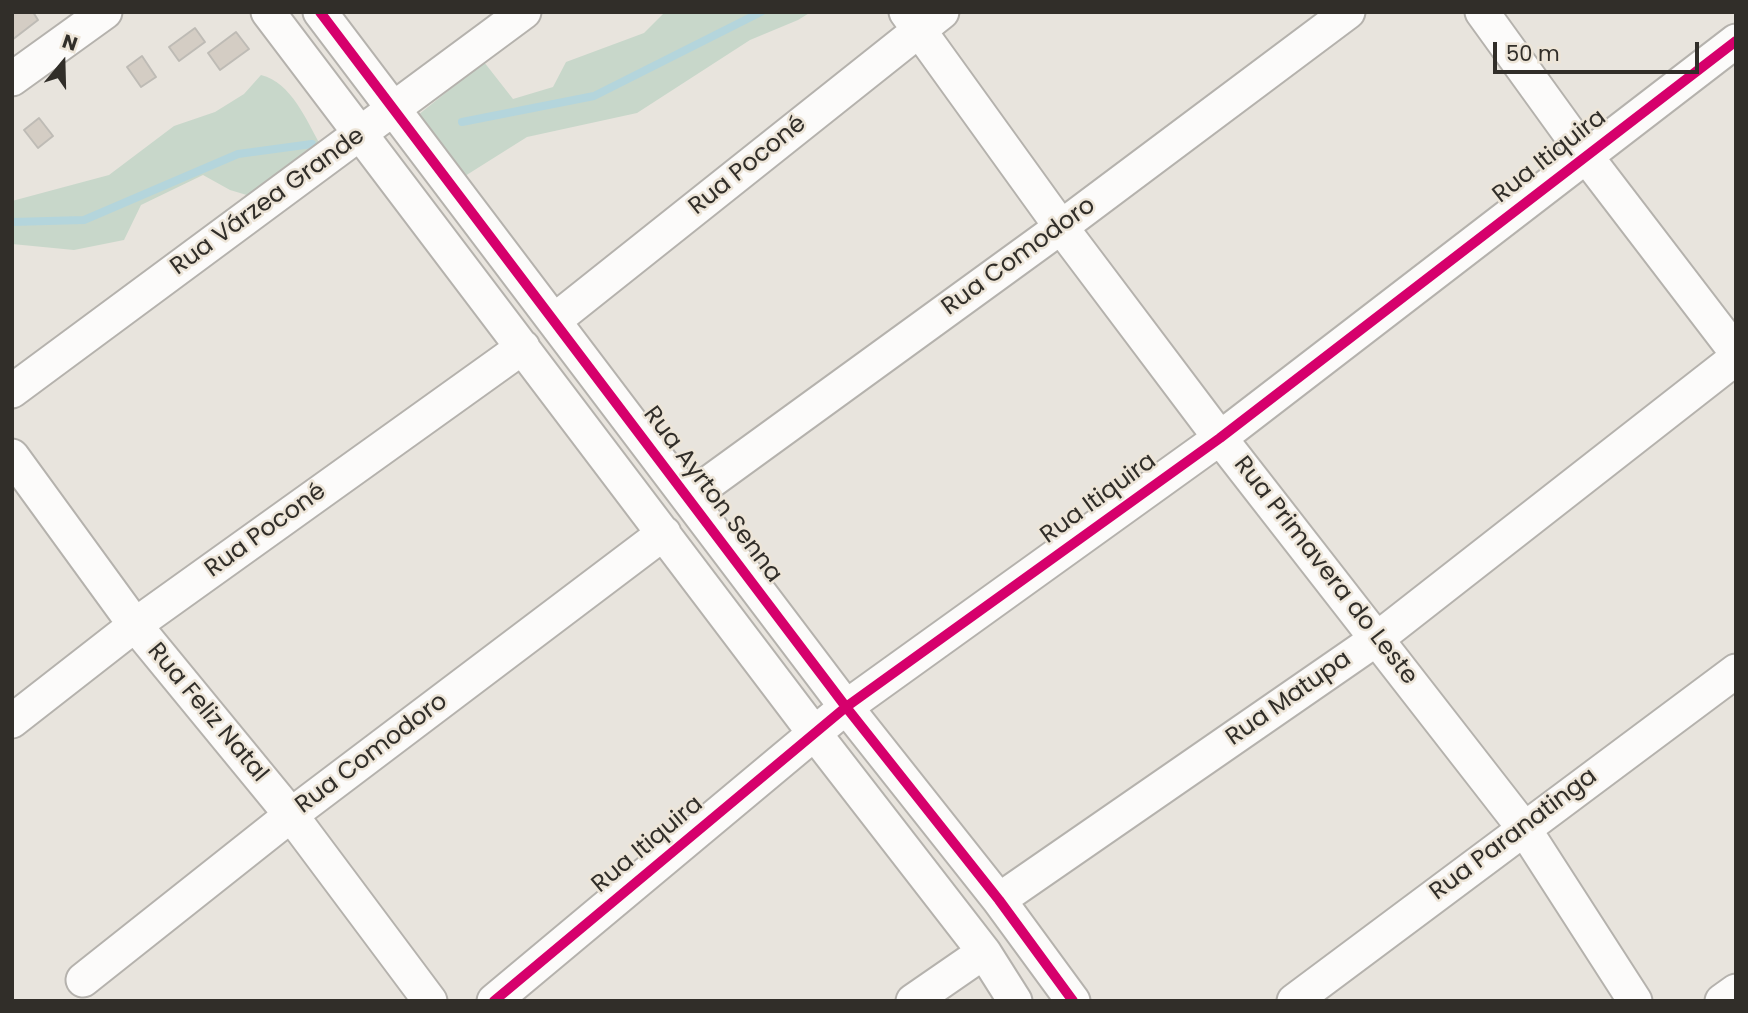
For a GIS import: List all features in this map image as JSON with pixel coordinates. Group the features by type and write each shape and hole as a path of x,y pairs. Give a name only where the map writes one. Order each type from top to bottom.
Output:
{"street":[{"path":"12,79 105,12"},
{"path":"268,12 815,734 984,952 1015,1001"},
{"name":"Rua Ayrton Senna","path":"320,12 846,707 999,900 1073,1001"},
{"name":"Rua Várzea Grande","path":"12,391 524,12"},
{"name":"Rua Comodoro","path":"688,498 1061,227 1348,12"},
{"path":"1482,12 1586,156 1736,352"},
{"name":"Rua Primavera do Leste","path":"922,18 1061,227 1220,438 1523,827 1635,1001"},
{"name":"Rua Poconé","path":"555,320 922,18"},
{"name":"Rua Itiquira","path":"494,1001 846,707 1220,438 1736,41"},
{"name":"Rua Poconé","path":"12,722 135,625 523,346"},
{"name":"Rua Matupa","path":"999,900 1378,638 1736,358"},
{"name":"Rua Feliz Natal","path":"12,456 135,625 291,815 430,1001"},
{"name":"Rua Comodoro","path":"83,980 291,815 664,533"},
{"name":"Rua Paranatinga","path":"1294,1001 1523,827 1736,671"},
{"path":"913,1001 984,952"},
{"path":"1723,1001 1736,991"}],"green space":[{"path":"665,12 811,12 750,40 637,113 527,137 465,176 418,115 484,62 513,99 553,87 566,62 644,33"},
{"path":"261,75 272,79 290,94 321,146 250,196 230,190 203,175 141,205 124,240 74,250 12,244 12,201 109,175 174,126 215,112 244,94"}],"building":[{"path":"12,12 33,12 38,20 12,40"},
{"path":"195,28 205,42 179,61 169,47"},
{"path":"236,32 249,49 220,70 208,53"},
{"path":"142,56 156,77 141,87 127,67"},
{"path":"39,118 53,136 38,148 24,130"}],"waterway":[{"path":"462,122 594,96 761,12"},
{"path":"12,222 84,220 238,154 312,144"}],"cycle path":[{"path":"320,12 846,707 999,900 1073,1001"},
{"path":"494,1001 846,707 1220,438 1736,41"}]}
